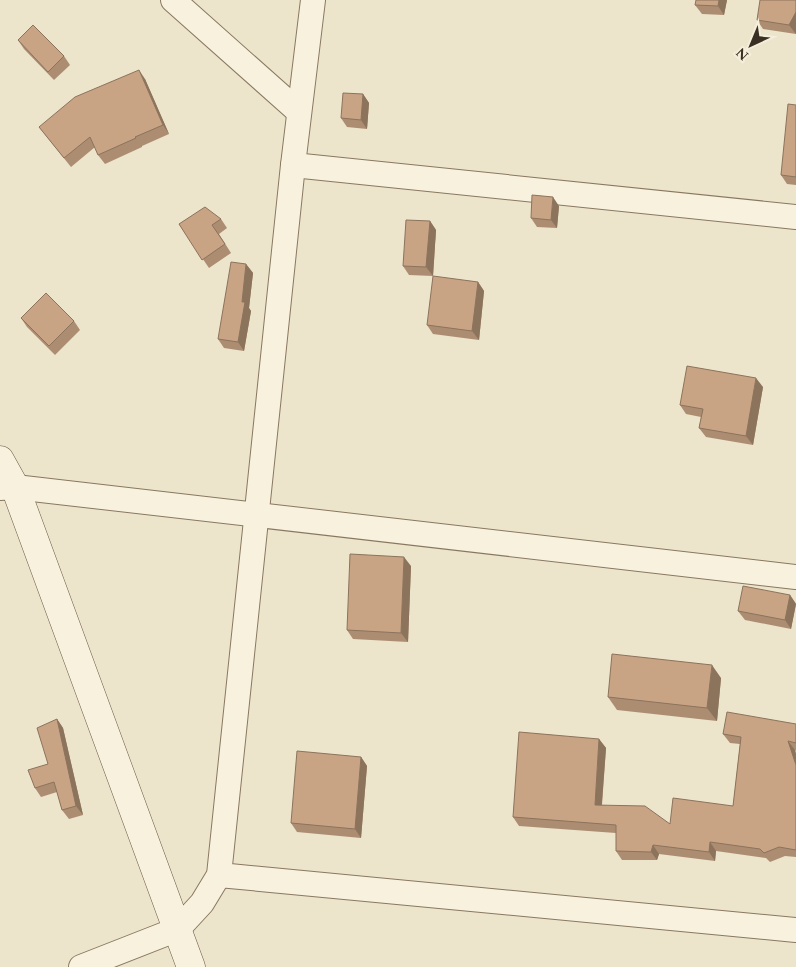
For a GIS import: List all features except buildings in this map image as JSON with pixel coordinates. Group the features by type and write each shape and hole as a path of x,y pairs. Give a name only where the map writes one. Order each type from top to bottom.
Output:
{"street":[{"path":"173,0 299,112"},
{"path":"81,967 178,929 202,903 220,875 293,165 313,0"},
{"path":"293,165 796,217"},
{"path":"0,460 7,487 191,967"},
{"path":"7,487 796,577"},
{"path":"220,875 796,930"}]}
